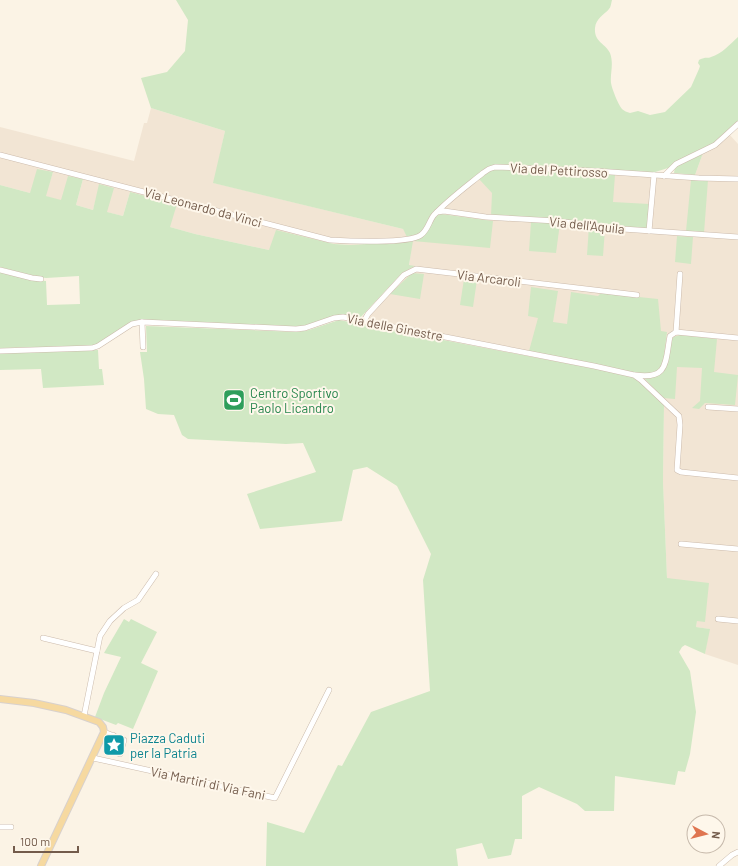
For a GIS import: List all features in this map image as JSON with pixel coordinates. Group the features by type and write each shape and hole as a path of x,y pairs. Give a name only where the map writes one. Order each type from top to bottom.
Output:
{"main road":[{"path":"0,698 49,706 84,716 99,722 104,730 41,866"}],"street":[{"path":"664,176 676,164 714,145 738,124"},
{"name":"Via Leonardo da Vinci","path":"0,155 330,240 360,242 409,239"},
{"name":"Via del Pettirosso","path":"409,239 422,235 430,220 437,212 483,173 495,167 738,179"},
{"path":"649,231 654,176"},
{"path":"448,202 448,208 452,213"},
{"name":"Via dell'Aquila","path":"437,212 486,217 556,221 623,229 738,237"},
{"name":"Via Arcaroli","path":"364,321 368,314 404,275 416,269 637,295"},
{"path":"0,270 41,279"},
{"path":"676,332 680,274"},
{"name":"Via delle Ginestre","path":"0,351 92,348 98,346 132,324 142,322 282,329 305,328 339,317 364,321 634,375 676,412 680,420 677,470 681,472 738,478"},
{"path":"142,322 143,348"},
{"path":"634,375 656,375 662,369 666,358 670,336 676,332 738,338"},
{"path":"708,406 738,409"},
{"path":"681,544 738,549"},
{"path":"84,716 100,636 110,621 124,608 138,600 156,574"},
{"path":"718,619 738,621"},
{"path":"43,638 97,651"},
{"name":"Via Martiri di Via Fani","path":"92,758 275,798 329,690"},
{"path":"104,730 113,735"},
{"path":"0,827 11,827"},
{"path":"719,866 738,852"}],"shaded area":[{"path":"151,108 225,131 214,183 403,229 408,237 437,209 497,166 695,175 703,153 729,134 738,144 738,665 705,654 709,629 696,627 697,620 705,621 667,579 663,481 664,405 528,355 356,323 358,318 361,318 402,273 414,266 409,266 412,241 351,245 329,243 269,250 170,227 130,192 123,216 106,212 100,184 93,210 76,205 83,179 62,201 45,196 53,172 30,193 0,185 0,127 134,161 144,123 147,123"}],"green space":[{"path":"176,0 612,0 610,8 600,17 597,22 595,33 610,53 612,61 611,83 615,96 622,109 630,113 638,111 650,115 665,112 691,87 700,66 698,63 699,60 719,54 738,37 738,122 714,143 668,168 652,173 497,166 437,209 419,234 407,237 403,229 213,183 225,131 151,108 141,78 167,72 185,51 188,20"},
{"path":"703,153 695,175 674,173 675,167"},
{"path":"37,169 53,172 46,196 61,200 68,176 83,179 76,205 93,210 99,184 114,188 107,212 123,216 130,192 177,204 170,227 269,250 276,230 334,244 351,245 413,241 409,265 415,266 402,273 360,318 340,315 305,326 296,327 141,321 92,346 0,348 0,271 31,280 46,281 47,305 80,304 79,276 46,278 0,267 0,185 30,193"},
{"path":"496,169 615,175 613,202 649,204 647,228 491,216 492,193 479,179 488,172"},
{"path":"691,180 708,180 704,233 686,231"},
{"path":"441,214 493,221 490,248 413,241 421,238 436,216"},
{"path":"531,222 560,223 556,253 529,251"},
{"path":"589,226 605,229 603,256 587,255"},
{"path":"677,236 693,237 691,264 675,262"},
{"path":"412,273 424,274 420,299 390,294"},
{"path":"464,279 477,280 473,307 460,305"},
{"path":"531,287 558,291 553,322 567,324 571,292 598,296 601,293 658,299 661,331 667,332 663,364 655,373 643,374 529,351 538,318 528,316"},
{"path":"339,320 632,376 640,381 664,405 663,481 667,578 709,583 705,622 697,621 696,627 710,629 705,654 685,645 679,652 690,671 696,712 690,754 685,772 678,771 675,785 615,776 614,811 585,811 577,804 539,787 522,796 522,839 515,839 511,855 488,859 482,843 456,849 458,866 266,866 267,822 304,833 338,765 342,766 371,712 430,691 423,580 431,554 397,486 367,467 353,470 342,521 260,529 247,494 316,472 303,443 286,444 188,439 182,435 174,415 158,414 146,409 140,352 147,352 146,326 297,332 309,330"},
{"path":"680,335 717,339 714,372 738,375 735,405 705,403 699,409 692,408 700,401 702,368 677,367 675,399 663,398 644,378 651,378 663,371 666,366 672,339"},
{"path":"98,350 99,369 102,369 104,385 43,388 41,369 0,370 0,353"},
{"path":"124,619 129,622 131,619 157,632 141,663 158,671 133,729 118,723 116,725 95,717 104,693 121,657 104,653"}],"place":[{"name":"Centro Sportivo Paolo Licandro","path":"234,400"},
{"name":"Piazza Caduti per la Patria","path":"114,745"}]}
